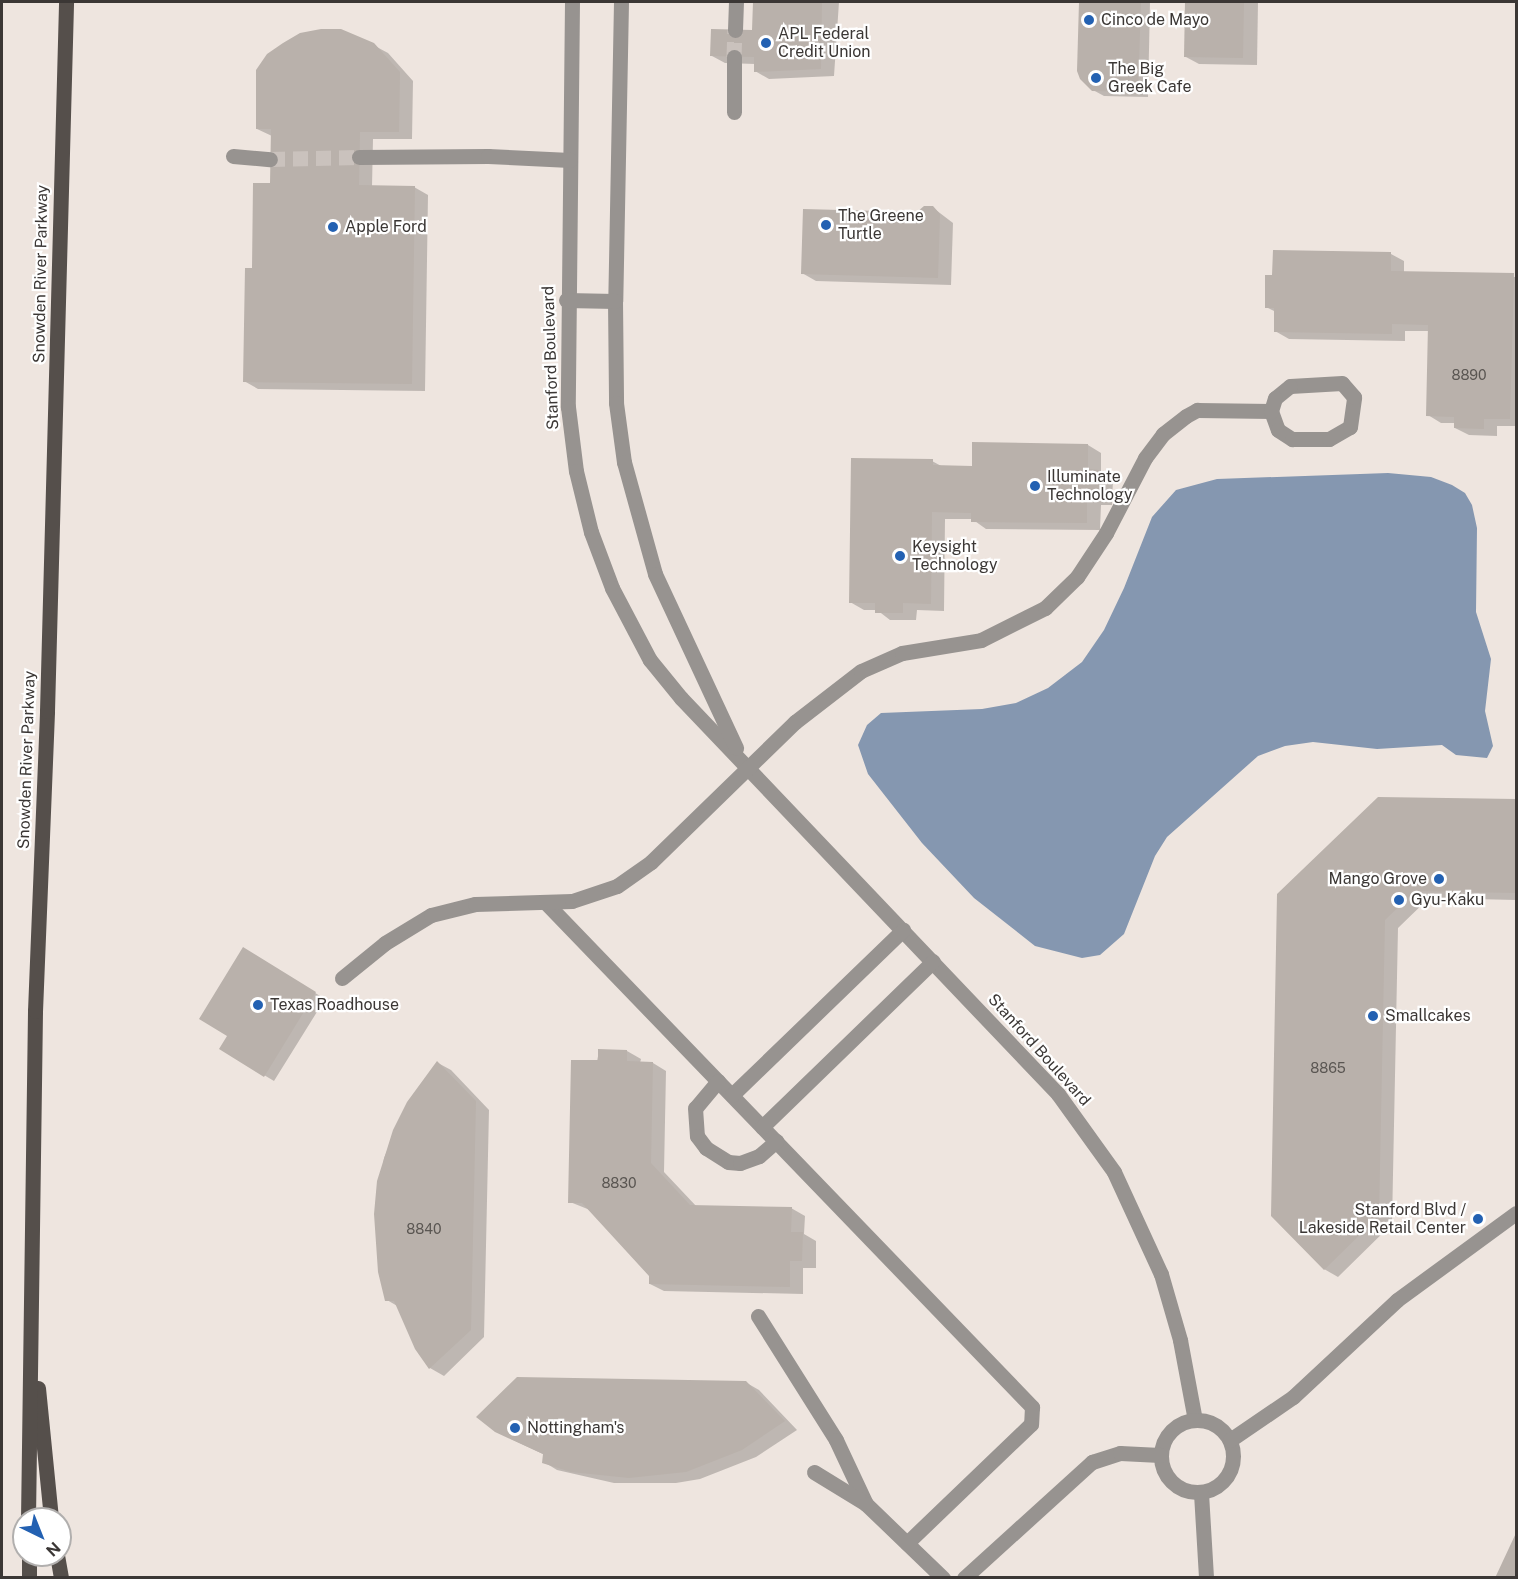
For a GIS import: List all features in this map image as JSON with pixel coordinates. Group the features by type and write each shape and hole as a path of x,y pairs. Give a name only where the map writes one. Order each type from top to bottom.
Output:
{"main road":[{"name":"Snowden River Parkway","path":"28,1507 35,1011 48,699 66,2"},
{"path":"30,1308 50,1507"}],"street":[{"name":"Stanford Boulevard","path":"572,2 566,300 568,406 576,471 591,532 612,588 650,660 748,769 1058,1094 1114,1172 1161,1274 1180,1340 1195,1420"},
{"name":"Stanford Boulevard","path":"621,2 615,301 616,403 624,462 637,517 655,574 703,684 748,769"},
{"path":"735,30 736,2"},
{"path":"734,57 734,112"},
{"path":"233,156 270,159"},
{"path":"359,157 570,160"},
{"path":"566,300 615,301"},
{"path":"1342,383 1354,397 1350,427 1329,439 1292,439 1278,429 1271,411 1275,398 1290,386 1342,383"},
{"path":"342,978 385,943 431,915 475,904 547,904 597,895 635,876 795,722 861,671 902,653 981,640 1007,630 1061,595 1094,554 1145,458 1163,434 1186,416 1197,411 1271,411"},
{"path":"547,904 1032,1407 1031,1424 907,1543"},
{"path":"732,1095 903,930"},
{"path":"762,1127 933,962"},
{"path":"718,1081 695,1108 697,1136 706,1148 728,1162 740,1163 759,1156 776,1141"},
{"path":"1230,1440 1293,1397 1397,1300 1516,1213"},
{"path":"758,1316 836,1440 866,1504"},
{"path":"1195,1420 1214,1423 1230,1440 1233,1460 1231,1470 1215,1488 1201,1493 1183,1490 1170,1482 1161,1468 1160,1455 1173,1428 1195,1420"},
{"path":"964,1578 1092,1462 1120,1453 1160,1455"},
{"path":"814,1472 866,1504 943,1578"},
{"path":"1201,1493 1206,1578"}],"water":[{"path":"1388,473 1431,477 1452,485 1465,493 1472,505 1477,528 1476,612 1491,659 1485,711 1493,746 1487,758 1456,755 1442,745 1377,749 1313,742 1285,746 1258,756 1167,837 1155,856 1124,934 1100,955 1082,958 1035,946 974,898 922,843 868,774 858,745 867,725 881,713 982,709 1016,703 1048,688 1082,662 1104,630 1124,588 1152,517 1176,490 1217,479"}],"building":[{"name":"APL Federal Credit Union","path":"753,2 822,2 821,69 754,72 754,57 710,56 711,29 752,30"},
{"path":"1079,2 1141,2 1138,92 1092,91 1080,79 1077,71"},
{"path":"1185,2 1244,2 1243,58 1184,57"},
{"name":"Apple Ford","path":"321,29 341,29 374,43 400,72 399,132 360,132 359,185 415,186 412,384 243,382 245,268 252,268 253,183 270,183 271,129 256,129 256,70 267,54 283,43 300,33"},
{"path":"924,206 933,206 940,214 938,278 801,274 803,209 917,212"},
{"path":"1273,250 1391,252 1391,271 1514,273 1510,419 1484,419 1484,429 1454,428 1454,417 1426,416 1428,325 1392,324 1392,334 1274,332 1274,308 1265,308 1265,275 1272,275"},
{"path":"972,442 1088,444 1088,469 1099,470 1099,498 1087,498 1087,523 971,522 971,513 932,512 931,604 903,603 903,613 875,613 875,603 849,603 851,458 933,459 933,465 972,466"},
{"path":"1378,797 1516,799 1516,893 1415,891 1385,920 1379,1216 1324,1270 1271,1216 1277,894"},
{"name":"Texas Roadhouse","path":"243,947 316,992 264,1077 219,1049 227,1036 199,1019"},
{"path":"598,1049 627,1050 627,1061 653,1062 651,1163 690,1205 792,1207 791,1232 803,1232 802,1261 790,1261 790,1287 649,1284 649,1276 582,1203 568,1203 571,1060 598,1060"},
{"path":"437,1061 476,1101 471,1330 429,1369 415,1349 394,1301 385,1301 378,1272 374,1214 377,1181 393,1130 407,1102"},
{"path":"517,1377 746,1381 785,1421 742,1450 686,1472 629,1478 571,1472 542,1463 543,1454 495,1432 476,1417"},
{"path":"1516,1533 1516,1578 1495,1578"}],"tunnel":[{"path":"734,57 735,30"},
{"path":"270,159 359,157"}],"place":[{"name":"Cinco de Mayo","path":"1089,20"},
{"name":"APL Federal Credit Union","path":"766,43"},
{"name":"The Big Greek Cafe","path":"1096,78"},
{"name":"The Greene Turtle","path":"826,225"},
{"name":"Apple Ford","path":"333,227"},
{"name":"Illuminate Technology","path":"1035,486"},
{"name":"Keysight Technology","path":"900,556"},
{"name":"Mango Grove","path":"1439,879"},
{"name":"Gyu-Kaku","path":"1399,900"},
{"name":"Texas Roadhouse","path":"258,1005"},
{"name":"Smallcakes","path":"1373,1016"},
{"name":"Stanford Blvd / Lakeside Retail Center","path":"1478,1219"},
{"name":"Nottingham's","path":"515,1428"}]}
